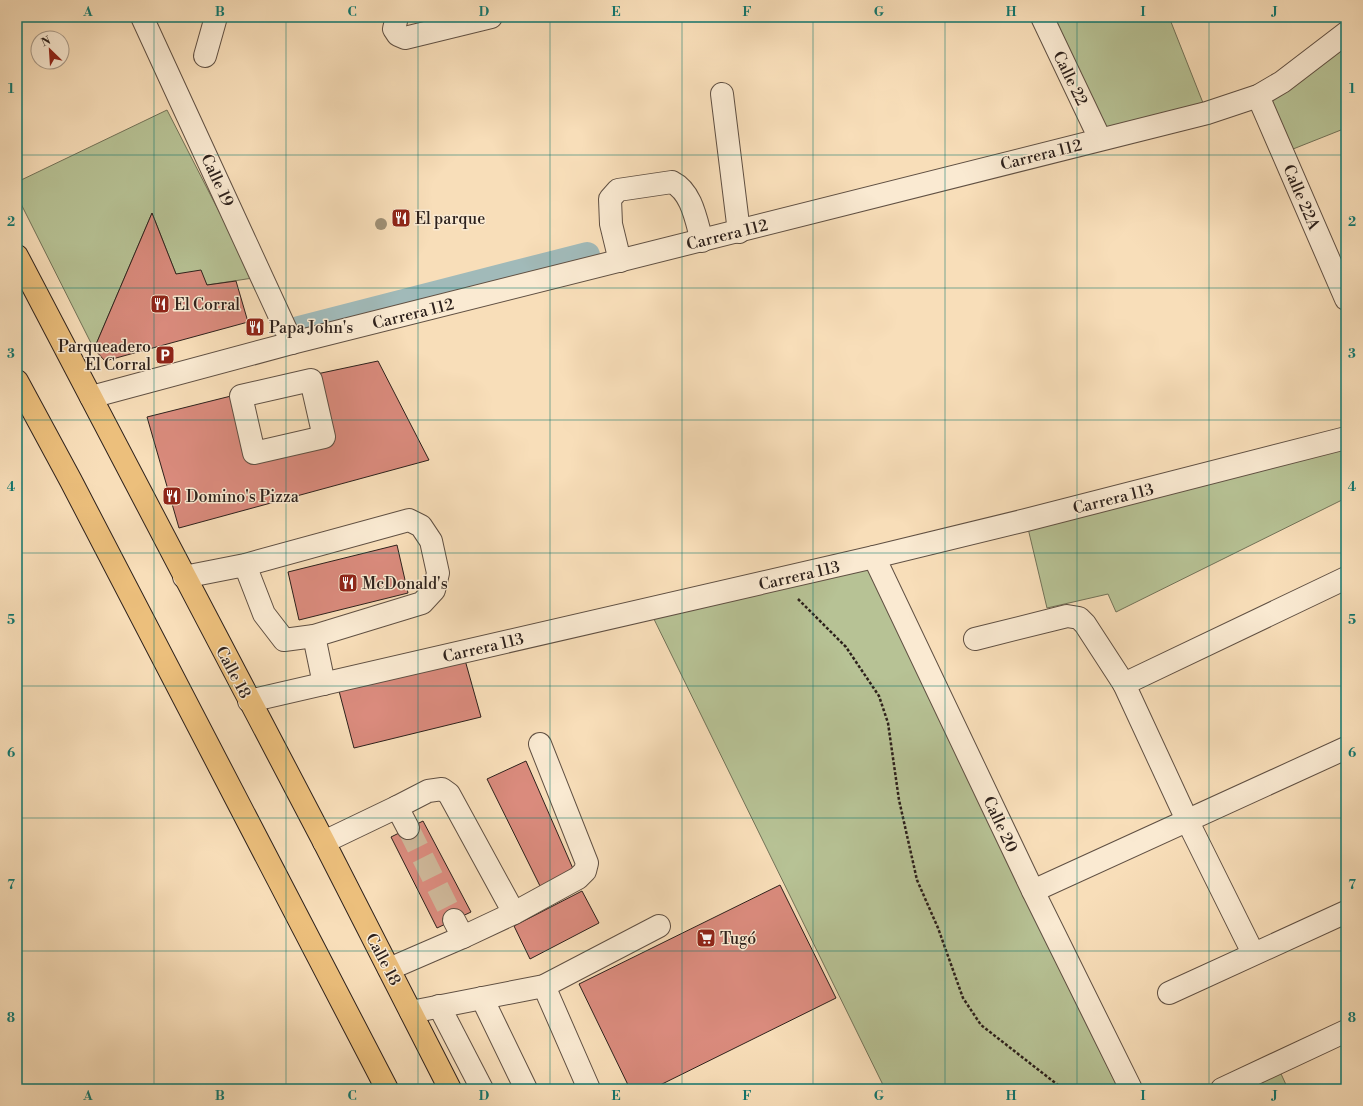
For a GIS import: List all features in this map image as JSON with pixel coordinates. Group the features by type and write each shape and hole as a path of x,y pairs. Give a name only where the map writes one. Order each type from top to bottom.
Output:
{"main road":[{"name":"Calle 18","path":"17,256 324,842 450,1089"},
{"path":"19,391 387,1089"}],"street":[{"name":"Calle 19","path":"142,17 292,344"},
{"path":"204,56 216,17"},
{"path":"397,17 394,29 398,35 405,38 491,17"},
{"name":"Calle 22","path":"1042,17 1100,139"},
{"name":"Carrera 112","path":"91,397 292,344 1207,113 1258,96 1282,82 1346,33"},
{"path":"722,94 739,232"},
{"name":"Calle 22A","path":"1258,96 1344,289"},
{"path":"620,262 611,224 610,199 618,190 672,182 683,190 693,211 702,240"},
{"name":"Carrera 113","path":"249,701 874,557 1026,520 1346,438"},
{"path":"184,577 245,565 409,520 421,526 430,541 438,573 434,590 422,603 314,636 284,640 264,614 245,565"},
{"name":"Calle 20","path":"874,557 1033,891 1131,1089"},
{"path":"1124,684 1346,578"},
{"path":"975,639 1067,616 1079,618 1090,630 1124,684 1187,820 1253,953"},
{"path":"314,636 324,684"},
{"path":"389,969 459,929 514,913 578,878 585,871 587,862 540,744"},
{"path":"1033,891 1346,748"},
{"path":"324,842 428,791 442,789 449,794 514,913"},
{"path":"397,807 408,828"},
{"path":"1169,993 1253,953 1346,912"},
{"path":"411,1012 544,986 659,926"},
{"path":"544,986 589,1089"},
{"path":"482,998 526,1089"},
{"path":"439,1006 482,1089"},
{"path":"1222,1089 1346,1031"}],"path":[{"path":"778,579 846,647 879,696 888,723 898,800 917,880 938,928 963,998 981,1025 1063,1089"}],"green space":[{"path":"1042,17 1169,17 1207,113 1100,139"},
{"path":"1346,33 1346,128 1283,153 1258,96"},
{"path":"167,110 253,278 207,285 176,274 152,213 94,349 17,196 17,182"},
{"path":"1346,438 1346,498 1116,612 1108,594 1047,608 1026,520"},
{"path":"874,557 1131,1089 885,1089 649,609"},
{"path":"1276,1063 1288,1089 1222,1089"}],"building":[{"path":"152,213 176,274 201,270 207,285 236,281 248,322 105,361 94,349"},
{"path":"378,361 429,460 179,528 147,417 239,394 252,457 327,439 312,375"},
{"name":"McDonald's","path":"397,545 408,593 299,620 288,572"},
{"path":"465,660 481,717 354,748 339,691"},
{"path":"526,761 574,871 541,888 487,779"},
{"path":"423,821 471,912 437,928 391,837"},
{"path":"780,885 836,998 652,1089 630,1089 579,984"},
{"path":"582,891 599,923 530,959 514,926"}],"waterway":[{"path":"287,332 587,255"}],"tunnel":[{"path":"408,828 454,920"}],"place":[{"name":"El parque","path":"401,218"},
{"name":"El Corral","path":"160,304"},
{"name":"Papa John's","path":"255,327"},
{"name":"Parqueadero El Corral","path":"165,355"},
{"name":"Domino's Pizza","path":"172,496"},
{"name":"McDonald's","path":"348,583"},
{"name":"Tugó","path":"706,938"}]}
